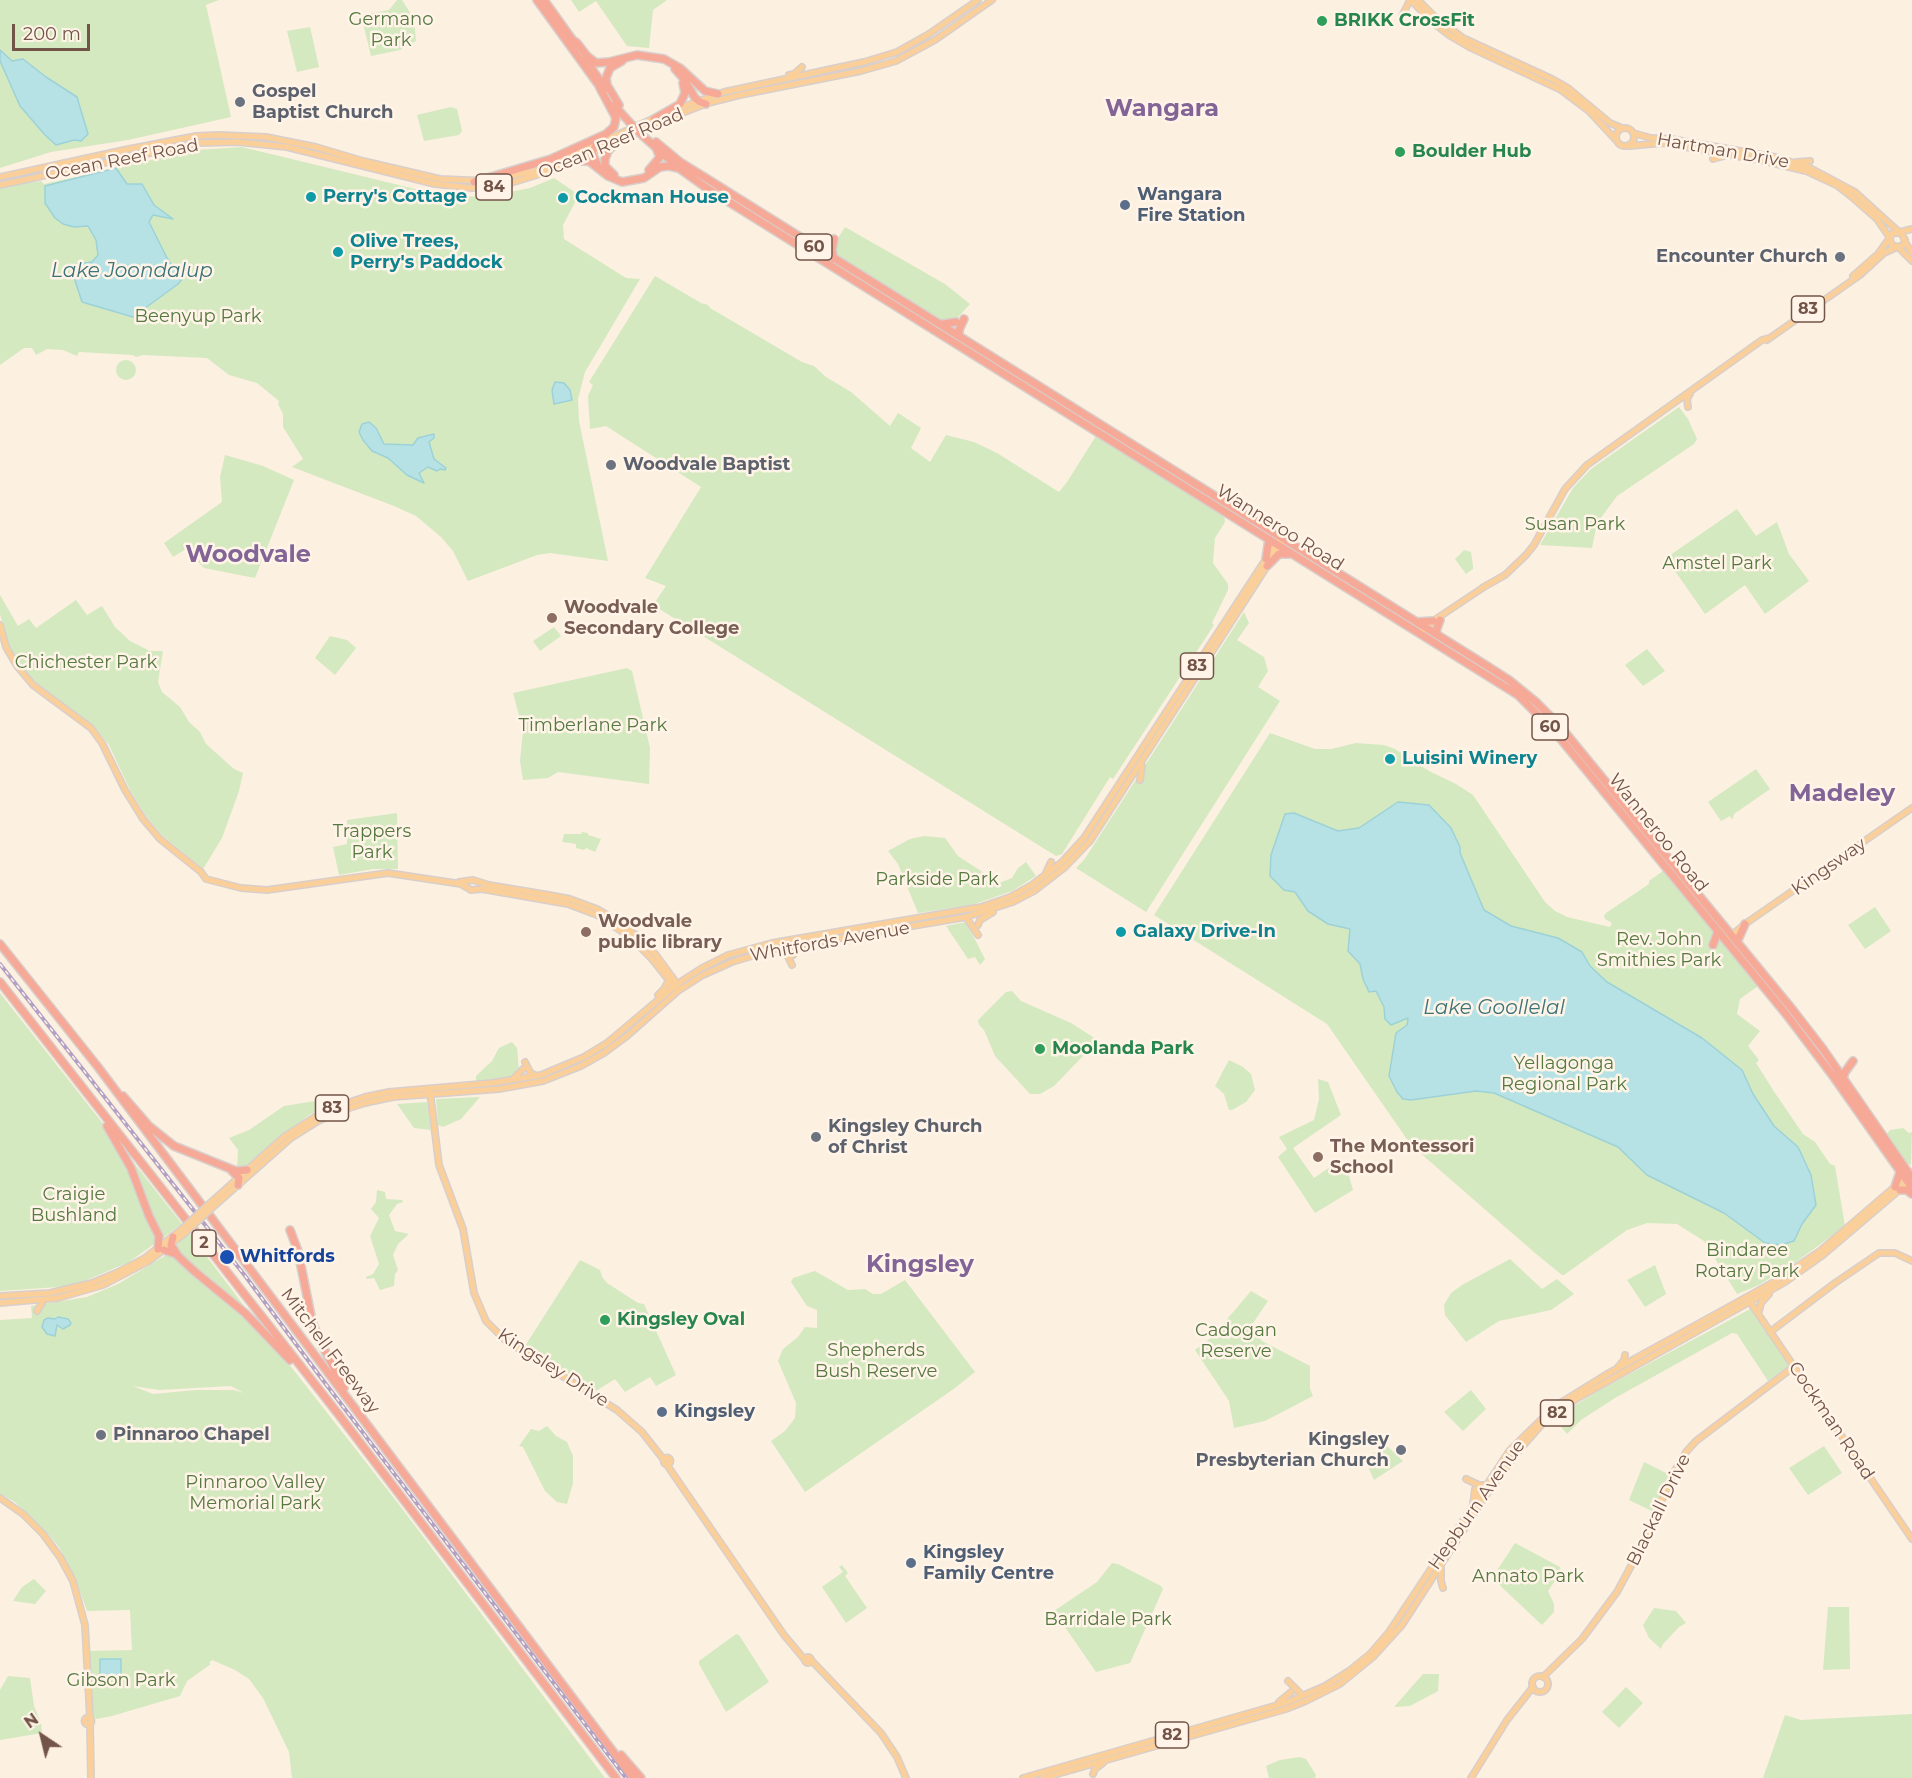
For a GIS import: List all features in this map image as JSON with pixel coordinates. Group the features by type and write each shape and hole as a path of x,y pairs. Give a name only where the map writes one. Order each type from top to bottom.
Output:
{"highway":[{"name":"60","path":"537,0 600,88 645,136"},
{"name":"60","path":"544,0 634,124"},
{"path":"571,39 578,43 587,56 596,63 649,55 670,62 705,91 718,94"},
{"path":"619,105 607,83 610,68 622,61 637,58 649,58 663,62 680,75 700,103"},
{"path":"654,119 680,104 685,93 680,78 663,62"},
{"path":"688,77 700,103"},
{"path":"474,182 540,163 606,134 614,127 616,118 600,88"},
{"name":"Wanneroo Road","path":"645,136 656,149 680,169 770,228 1295,556 1425,631 1503,685 1539,715 1718,931 1737,942 1811,1033 1908,1176"},
{"name":"Wanneroo Road","path":"645,136 680,162 834,259 1415,621 1425,631 1438,635 1509,680 1536,702 1559,725 1728,936 1752,972 1807,1040 1882,1147 1908,1176"},
{"path":"618,141 606,154 605,163 611,173 622,178 638,176 650,170 660,157 656,149"},
{"path":"594,149 599,168"},
{"path":"575,161 589,161 613,179 627,182 644,178 660,167 669,166 680,169"},
{"path":"834,239 832,250 834,259"},
{"path":"813,245 828,244"},
{"path":"938,322 947,325 960,320 960,336"},
{"path":"1267,563 1275,543"},
{"path":"1267,563 1282,553 1295,556"},
{"path":"1415,621 1427,623 1436,621 1438,635"},
{"path":"1602,778 1617,785"},
{"path":"1737,942 1745,924"},
{"path":"1713,945 1718,931"},
{"name":"Mitchell Freeway","path":"0,945 98,1067 633,1778"},
{"path":"1752,972 1755,964"},
{"name":"Mitchell Freeway","path":"0,982 315,1385 616,1778"},
{"path":"1807,1040 1831,1068 1838,1072 1837,1077 1856,1104 1856,1109"},
{"path":"1843,1079 1853,1061"},
{"path":"98,1067 149,1126 161,1136 189,1153 236,1171 247,1170"},
{"path":"93,1100 128,1162 160,1240 169,1243"},
{"path":"1879,1131 1885,1145 1882,1147"},
{"path":"225,1166 238,1181"},
{"path":"1908,1176 1898,1188 1912,1194"},
{"path":"153,1225 169,1243 169,1250 255,1322 315,1385"},
{"path":"290,1230 298,1251 312,1321 321,1346 357,1412"},
{"path":"589,1720 641,1778"},
{"path":"586,1738 609,1778"}],"main road":[{"name":"Ocean Reef Road","path":"0,177 196,136 219,135 266,137 440,179 474,182 502,179 539,170 618,141 718,94 864,62 897,52 929,34 978,0"},
{"name":"Ocean Reef Road","path":"0,185 197,143 220,142 287,147 427,183 460,188 501,186 575,161 654,119 700,103 861,71 896,61 935,40 992,0"},
{"path":"1402,16 1410,0 1449,35 1471,48 1561,90 1588,111 1622,146 1629,146 1634,139 1634,133 1630,129 1610,123 1568,88 1463,38 1434,16 1418,0"},
{"path":"1412,11 1426,16"},
{"path":"770,82 779,77 794,74 802,68"},
{"path":"1616,140 1617,133 1622,128"},
{"name":"Hartman Drive","path":"1634,133 1648,138 1671,139 1792,162 1821,173 1855,192 1899,232"},
{"name":"Hartman Drive","path":"1629,146 1663,143 1785,166 1819,177 1838,186 1867,209 1882,224 1890,239"},
{"path":"1713,159 1731,156"},
{"path":"1792,162 1810,160"},
{"name":"83","path":"1848,281 1860,275 1884,253 1902,246 1912,231"},
{"name":"83","path":"1425,631 1523,554 1565,489 1587,465 1848,281 1878,254 1893,233 1912,231"},
{"path":"1899,232 1903,234 1912,253"},
{"path":"1890,239 1892,245 1912,261"},
{"name":"83","path":"1652,418 1677,397 1707,380"},
{"path":"1688,406 1687,399 1690,392"},
{"name":"Whitfords Avenue","path":"0,1303 44,1300 72,1295 103,1285 134,1271 291,1138 325,1118 350,1107 375,1100 536,1076 568,1065 607,1043 648,1008 678,988 732,962 784,948 966,917 999,908 1041,887 1075,858 1090,841 1267,563 1275,543 1282,538"},
{"name":"Whitfords Avenue","path":"238,1181 285,1136 329,1110 374,1095 499,1089 543,1081 581,1066 619,1042 685,979 710,964 743,950 981,907 1010,897 1043,877 1070,854 1090,830 1267,563"},
{"path":"0,625 6,647 20,670 33,685 91,728 102,743 125,790 143,819 160,839 206,875 251,888 379,872 471,883 570,899 597,909 633,932 675,976 685,979"},
{"path":"1140,780 1144,759"},
{"name":"Kingsway","path":"1728,936 1912,808"},
{"path":"1043,877 1051,862"},
{"path":"471,883 477,886 474,889 568,904 597,915 614,924 633,939 678,988"},
{"path":"978,925 980,920 999,908"},
{"path":"966,917 978,935"},
{"path":"793,954 817,942"},
{"path":"784,948 792,965"},
{"path":"659,958 678,988"},
{"path":"648,1008 669,980"},
{"path":"607,1043 619,1042"},
{"path":"525,1062 530,1072 536,1076"},
{"path":"501,1082 519,1076 523,1070"},
{"name":"Kingsley Drive","path":"430,1091 434,1101 443,1171 466,1231 476,1292 489,1320 507,1339 613,1404 642,1430 667,1461 785,1631 808,1660 879,1735 904,1778"},
{"name":"Kingsley Drive","path":"430,1091 439,1165 464,1229 474,1293 486,1321 506,1341 617,1410 642,1432 667,1461"},
{"path":"434,1101 452,1093"},
{"name":"Hepburn Avenue","path":"1752,1302 1823,1255 1898,1188 1908,1176"},
{"name":"Hepburn Avenue","path":"1043,1778 1286,1708 1340,1684 1393,1637 1501,1474 1543,1424 1576,1399 1743,1304 1754,1294 1820,1251 1898,1188"},
{"name":"Whitfords Avenue","path":"0,1296 50,1293 92,1283 126,1268 169,1243"},
{"path":"1772,1332 1879,1253 1895,1252 1912,1262"},
{"path":"1759,1311 1761,1303 1771,1290"},
{"path":"1743,1304 1752,1302 1754,1294"},
{"path":"37,1311 44,1300"},
{"name":"Cockman Road","path":"1752,1302 1772,1332"},
{"name":"Cockman Road","path":"1752,1302 1912,1537"},
{"path":"1743,1304 1763,1321"},
{"name":"Hepburn Avenue","path":"1023,1778 1270,1707 1325,1686 1348,1671 1370,1654 1389,1632 1487,1485 1515,1445 1533,1426 1554,1407 1609,1373 1743,1304"},
{"path":"1609,1373 1622,1363 1625,1355"},
{"name":"Blackall Drive","path":"1545,1678 1582,1639 1617,1592 1642,1546 1674,1472 1686,1452 1696,1441 1796,1367"},
{"path":"1466,1479 1479,1485 1487,1485"},
{"path":"1472,1508 1475,1489"},
{"path":"0,1499 23,1514 43,1534 60,1557 73,1581 85,1625 89,1778"},
{"path":"1441,1566 1443,1588"},
{"path":"1472,1778 1514,1714 1535,1689 1534,1678 1545,1678 1546,1688 1535,1689"},
{"path":"1288,1681 1303,1696"},
{"path":"1270,1707 1291,1692"},
{"path":"1092,1774 1099,1766 1121,1756"}],"green space":[{"path":"0,0 219,0 206,5 231,117 128,140 51,152 0,168"},
{"name":"Germano Park","path":"397,0 402,0 414,19 416,41 400,50 371,56 361,15 389,10"},
{"path":"571,0 667,0 653,10 649,48 627,46 596,1 579,12"},
{"path":"310,27 319,67 297,72 287,31"},
{"path":"451,107 457,109 462,131 459,135 424,141 417,115"},
{"name":"Beenyup Park","path":"242,147 440,195 485,197 530,188 554,178 579,195 563,225 564,239 626,278 640,279 585,372 578,399 579,421 608,561 550,553 537,555 468,581 453,551 441,537 416,516 292,467 303,459 283,427 283,414 278,404 279,401 257,383 229,375 207,358 143,355 136,357 79,352 77,356 63,350 47,349 36,355 32,348 24,348 0,365 0,187 41,181 44,184 196,150"},
{"path":"845,227 945,284 970,304 950,326 830,251"},
{"path":"655,276 802,362 814,366 826,377 851,392 890,426 898,413 921,428 911,448 930,462 946,435 974,442 997,453 1059,492 1096,436 1224,516 1225,522 1215,538 1213,563 1228,584 1228,590 1212,623 1214,625 1113,779 1110,777 1062,854 1056,856 653,605 666,586 645,578 701,487 606,426 590,429 588,396 593,385 589,382"},
{"path":"122,360 130,360 136,366 136,374 130,380 122,380 116,374 116,366"},
{"name":"Susan Park","path":"1679,407 1688,419 1697,439 1694,444 1617,496 1597,523 1592,548 1540,545 1573,488 1591,469"},
{"path":"225,455 263,466 294,480 255,578 204,568 186,549 173,557 164,543 222,502 220,477"},
{"name":"Amstel Park","path":"1737,509 1756,536 1777,522 1789,554 1809,581 1765,614 1745,585 1705,614 1666,558"},
{"path":"1464,550 1471,552 1473,566 1473,569 1466,574 1455,559"},
{"name":"Chichester Park","path":"0,595 18,626 29,619 36,628 76,600 87,615 102,606 115,627 130,641 150,651 163,651 158,682 162,692 180,707 189,722 200,732 206,744 234,769 243,773 222,838 203,869 163,836 146,816 131,792 109,745 94,726 35,682 20,664 9,647 0,614"},
{"path":"1244,612 1249,623 1237,640 1264,657 1268,671 1258,687 1280,701 1146,912 1076,868 1084,860"},
{"path":"554,627 561,636 540,651 533,641"},
{"path":"330,636 347,640 356,648 335,675 315,658"},
{"path":"1647,649 1665,671 1643,686 1625,665"},
{"name":"Timberlane Park","path":"627,668 632,671 650,748 649,784 558,772 548,778 523,780 520,761 523,731 513,693"},
{"name":"Yellagonga Regional Park","path":"1270,733 1315,749 1331,749 1356,743 1384,745 1456,784 1473,795 1545,902 1555,911 1567,917 1610,927 1612,923 1605,919 1606,913 1649,884 1649,881 1663,871 1758,986 1740,999 1737,1014 1760,1031 1748,1046 1759,1060 1756,1063 1803,1134 1815,1142 1830,1164 1835,1166 1845,1226 1796,1262 1759,1285 1737,1294 1704,1241 1677,1224 1647,1223 1627,1230 1564,1275 1535,1253 1411,1145 1327,1024 1154,915"},
{"path":"1756,769 1770,789 1734,814 1732,820 1730,816 1721,821 1708,802"},
{"name":"Trappers Park","path":"397,813 398,869 373,869 339,875 333,847 347,844 347,820"},
{"path":"582,832 601,839 595,852 586,848 584,850 576,848 576,844 562,842 564,834 581,834"},
{"name":"Parkside Park","path":"924,836 945,838 958,856 984,873 989,887 1012,878 1018,868 1026,862 1036,876 1012,891 972,905 918,913 898,864 888,851 910,839"},
{"path":"1875,907 1891,931 1865,949 1848,925"},
{"path":"966,922 985,959 980,965 975,957 968,959 946,926"},
{"name":"Moolanda Park","path":"1012,991 1021,1001 1071,1023 1096,1039 1054,1086 1040,1094 1030,1094 995,1056 984,1030 979,1025 978,1020 1006,992"},
{"name":"Craigie Bushland","path":"0,993 182,1224 129,1262 73,1286 0,1291"},
{"path":"512,1042 517,1048 519,1071 513,1076 476,1083 476,1076 492,1061 499,1048"},
{"path":"1229,1060 1251,1074 1255,1090 1246,1102 1232,1110 1229,1110 1224,1094 1215,1086"},
{"path":"1318,1079 1328,1082 1341,1115 1293,1148 1314,1178 1339,1161 1349,1176 1353,1190 1315,1213 1278,1157 1287,1149 1279,1137 1314,1120 1319,1099"},
{"path":"480,1097 461,1119 443,1127 438,1125 436,1099"},
{"path":"328,1099 331,1106 311,1114 280,1136 249,1164 237,1169 238,1150 229,1138 249,1130 284,1106"},
{"path":"427,1102 431,1130 414,1128 397,1104"},
{"path":"1903,1128 1909,1133 1912,1132 1911,1165 1905,1162 1886,1135 1890,1130"},
{"path":"377,1190 385,1192 386,1199 402,1200 403,1202 397,1204 389,1215 395,1231 409,1234 398,1244 393,1255 398,1270 395,1274 394,1286 380,1290 374,1278 367,1279 366,1277 373,1274 379,1264 370,1236 379,1218 371,1209 376,1202"},
{"path":"189,1233 397,1502 605,1778 292,1778 289,1752 263,1698 249,1679 212,1660 209,1663 211,1664 187,1681 180,1696 112,1716 96,1719 92,1715 87,1651 132,1650 130,1610 87,1611 77,1583 59,1547 15,1502 0,1494 0,1320 32,1318 31,1306 87,1297 118,1284 168,1254","holes":["133,1386 159,1390 231,1386 244,1393 234,1390 196,1390 153,1394"]},
{"path":"1510,1259 1542,1289 1557,1279 1574,1294 1551,1310 1499,1321 1466,1342 1445,1315 1444,1305 1451,1293 1462,1285"},
{"path":"580,1260 600,1270 607,1283 638,1303 644,1304 676,1375 656,1386 650,1377 625,1392 615,1379 596,1391 525,1346"},
{"path":"1655,1265 1666,1294 1645,1307 1627,1280"},
{"name":"Shepherds Bush Reserve","path":"815,1271 848,1290 865,1289 873,1294 881,1294 905,1280 975,1372 805,1492 771,1441 785,1431 795,1418 796,1403 778,1361 783,1349 798,1337 805,1327 817,1328 817,1310 807,1306 791,1282 793,1278"},
{"name":"Cadogan Reserve","path":"1251,1291 1268,1301 1251,1326 1262,1341 1310,1366 1310,1389 1313,1396 1265,1421 1234,1428 1229,1401 1195,1350 1212,1337"},
{"path":"1752,1308 1791,1364 1768,1381 1737,1334 1732,1333 1615,1398 1581,1420 1567,1434 1555,1419 1598,1391"},
{"path":"1471,1390 1486,1409 1463,1431 1444,1412"},
{"path":"547,1426 556,1436 567,1442 573,1456 573,1483 567,1504 557,1502 545,1491 523,1447 519,1446 531,1429 539,1431"},
{"path":"1387,1446 1403,1461 1374,1480 1364,1458"},
{"path":"1824,1446 1842,1473 1808,1495 1789,1468"},
{"path":"1644,1462 1670,1475 1654,1512 1629,1500"},
{"name":"Annato Park","path":"1515,1543 1560,1567 1561,1572 1548,1591 1554,1604 1554,1612 1542,1625 1492,1578"},
{"name":"Barridale Park","path":"1112,1563 1118,1564 1163,1589 1130,1663 1096,1672 1054,1611 1097,1582"},
{"path":"842,1565 848,1573 845,1576 867,1608 846,1623 822,1587 843,1572 839,1567"},
{"path":"34,1579 46,1591 35,1604 13,1601 22,1587"},
{"path":"1828,1607 1849,1607 1850,1669 1823,1670"},
{"path":"1654,1608 1676,1611 1686,1623 1679,1627 1661,1649 1649,1638 1643,1625"},
{"path":"736,1634 739,1635 769,1682 726,1712 699,1661"},
{"path":"1423,1674 1439,1674 1438,1691 1410,1706 1394,1707"},
{"path":"8,1676 30,1678 34,1706 41,1723 42,1733 0,1740 0,1690"},
{"path":"1626,1687 1643,1703 1619,1728 1602,1712"},
{"path":"1912,1714 1912,1778 1763,1778 1785,1715 1801,1720"},
{"path":"1300,1757 1306,1759 1316,1775 1315,1778 1269,1778 1266,1766 1280,1760"}],"water":[{"path":"0,50 12,61 23,59 77,97 88,134 81,141 74,140 56,145 45,135 20,106 0,61"},
{"name":"Lake Joondalup","path":"116,168 127,184 142,184 154,205 173,219 153,215 149,222 174,269 187,273 178,284 133,317 82,302 70,265 92,262 98,255 96,240 88,226 74,227 63,224 55,218 45,203 45,186"},
{"path":"555,382 564,383 570,390 572,400 554,404 552,390"},
{"path":"369,422 376,428 384,444 413,445 418,438 434,434 434,438 429,442 434,459 446,468 445,470 437,471 428,467 419,473 424,483 407,475 388,458 372,451 363,440 359,432 362,424"},
{"name":"Lake Goollelal","path":"1398,802 1429,805 1451,828 1484,910 1511,926 1558,938 1582,952 1590,966 1607,982 1702,1038 1742,1070 1753,1094 1774,1126 1798,1147 1811,1175 1816,1205 1802,1224 1794,1241 1781,1245 1765,1243 1724,1213 1647,1175 1618,1147 1494,1093 1476,1091 1411,1100 1403,1099 1389,1076 1396,1033 1407,1025 1408,1018 1391,1025 1385,1019 1384,1007 1376,991 1369,992 1360,964 1348,951 1350,929 1328,924 1308,911 1295,892 1284,890 1270,876 1271,855 1285,814 1294,813 1338,831 1359,828"},
{"path":"58,1317 68,1319 70,1325 63,1329 57,1325 55,1336 47,1334 42,1327 44,1320"},
{"path":"100,1659 121,1659 121,1676 100,1676"}],"railway":[{"path":"0,964 246,1277 626,1778"}],"place":[{"name":"BRIKK CrossFit","path":"1322,21"},
{"name":"Gospel Baptist Church","path":"240,102"},
{"name":"Boulder Hub","path":"1400,152"},
{"name":"Perry's Cottage","path":"311,197"},
{"name":"Cockman House","path":"563,198"},
{"name":"Wangara Fire Station","path":"1125,205"},
{"name":"Olive Trees, Perry's Paddock","path":"338,252"},
{"name":"Encounter Church","path":"1840,257"},
{"name":"Woodvale Baptist","path":"611,465"},
{"name":"Woodvale Secondary College","path":"552,618"},
{"name":"Luisini Winery","path":"1390,759"},
{"name":"Woodvale public library","path":"586,932"},
{"name":"Galaxy Drive-In","path":"1121,932"},
{"name":"Moolanda Park","path":"1040,1049"},
{"name":"Kingsley Church of Christ","path":"816,1137"},
{"name":"The Montessori School","path":"1318,1157"},
{"name":"Whitfords","path":"227,1257"},
{"name":"Kingsley Oval","path":"605,1320"},
{"name":"Kingsley","path":"662,1412"},
{"name":"Pinnaroo Chapel","path":"101,1435"},
{"name":"Kingsley Presbyterian Church","path":"1401,1450"},
{"name":"Kingsley Family Centre","path":"911,1563"}],"district":[{"name":"Wangara","path":"1162,109"},
{"name":"Woodvale","path":"248,555"},
{"name":"Madeley","path":"1842,794"},
{"name":"Kingsley","path":"920,1265"}],"park label":[{"name":"Rev. John Smithies Park","path":"1659,950"},
{"name":"Bindaree Rotary Park","path":"1747,1261"},
{"name":"Pinnaroo Valley Memorial Park","path":"255,1493"},
{"name":"Gibson Park","path":"121,1681"}]}
